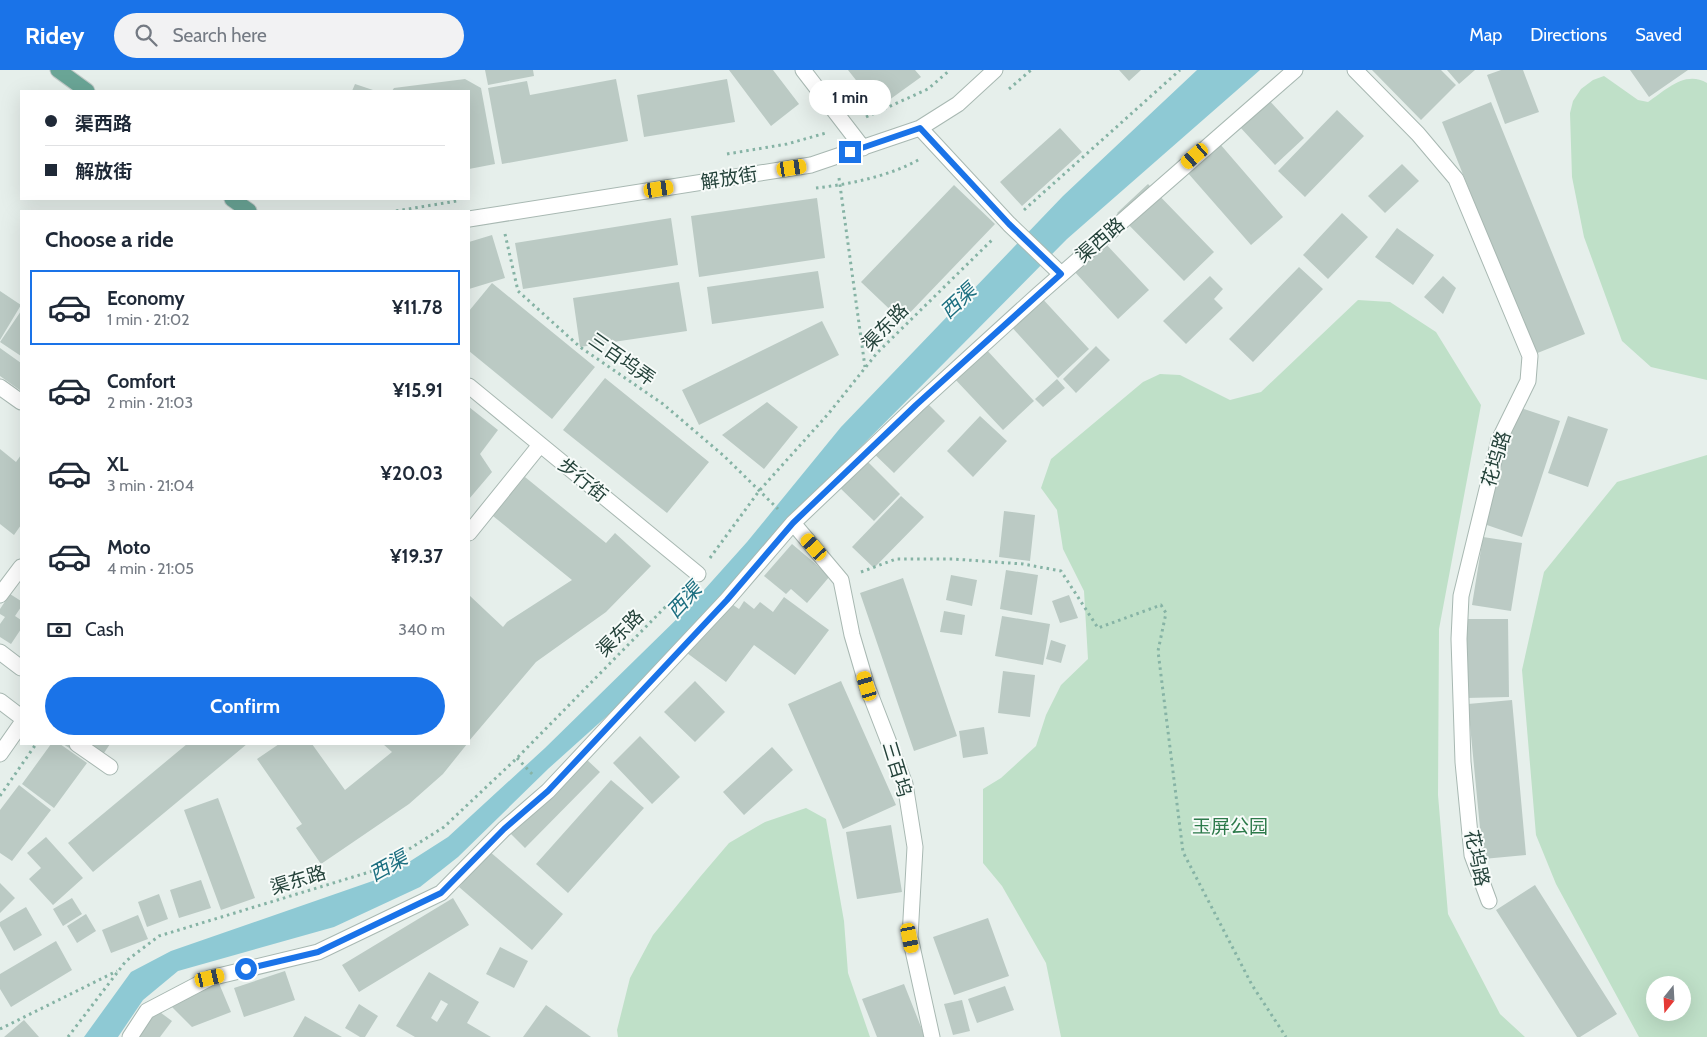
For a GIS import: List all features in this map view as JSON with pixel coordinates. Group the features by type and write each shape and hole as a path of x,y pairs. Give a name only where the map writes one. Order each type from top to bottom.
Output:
{"main road":[{"path":"58,70 86,90"},
{"path":"233,200 248,210"}],"street":[{"path":"803,70 863,148"},
{"name":"解放街","path":"470,219 811,165 920,128 958,104 995,70"},
{"name":"渠西路","path":"130,1037 147,1011 210,978 318,952 441,893 504,829 548,791 727,600 793,523 916,405 1061,274 1295,70"},
{"name":"花坞路","path":"1355,70 1418,134 1456,179 1530,356 1528,382 1498,440 1461,596 1459,640 1463,762 1472,855 1489,901"},
{"path":"920,128 1009,224 1061,274"},
{"path":"0,387 20,401"},
{"name":"步行街","path":"470,387 698,574"},
{"path":"470,532 540,444"},
{"name":"三百坞","path":"793,523 841,580 852,635 867,686 905,784 915,847 910,938 932,1037"},
{"path":"0,595 20,568"},
{"path":"0,652 20,667"},
{"path":"0,701 20,716"},
{"path":"0,754 20,725"},
{"path":"78,745 110,767"}],"path":[{"path":"847,127 928,89 950,70"},
{"name":"渠东路","path":"68,1037 126,961 159,936 376,870 444,827 517,758 698,574 759,491 829,414 877,353 1009,224 1180,70"},
{"path":"836,156 865,368"},
{"name":"三百坞弄","path":"503,228 518,291 580,347 663,404 724,456 759,491"},
{"path":"841,580 896,559 953,559 1023,564 1061,571 1098,628 1161,605 1166,613 1158,651 1183,852 1252,985 1286,1037"},
{"path":"0,796 35,745"},
{"path":"0,1029 118,971"}],"green space":[{"path":"1604,76 1638,100 1648,102 1669,87 1683,80 1699,80 1707,83 1707,380 1651,367 1622,341 1584,237 1572,177 1570,113 1573,101 1581,89 1593,80"},
{"name":"玉屏公园","path":"1358,300 1390,302 1436,332 1481,405 1439,629 1438,795 1448,914 1500,1014 1525,1037 1061,1037 1046,963 1002,886 983,863 983,789 1001,778 1036,746 1046,715 1061,685 1088,659 1084,591 1063,549 1057,510 1041,488 1051,459 1143,382 1160,374 1180,375 1230,400 1261,392"},
{"path":"1707,455 1707,1037 1639,1037 1556,884 1536,835 1522,670 1544,572 1617,482"},
{"path":"806,808 826,819 844,921 848,973 870,1037 618,1037 617,1030 630,978 653,935 700,877 729,843 765,822"}],"water":[{"path":"1197,70 1260,70 1067,239 809,499 637,689 548,769 458,857 420,887 334,927 178,971 143,1000 118,1037 84,1037 131,972 171,951 387,876 448,837 545,748 687,609 747,542 841,427 1063,196"}],"building":[{"path":"485,70 533,70 534,76 488,85"},
{"path":"729,70 773,70 799,104 771,126"},
{"path":"848,70 915,70 921,77 878,108"},
{"path":"1119,70 1141,70 1129,81"},
{"path":"1372,70 1441,70 1456,85 1421,120"},
{"path":"1447,70 1475,70 1459,84"},
{"path":"1501,70 1523,70 1539,112 1505,124 1487,75"},
{"path":"1630,70 1688,70 1649,97"},
{"path":"465,79 481,88 495,164 470,169 470,90 393,90 394,88"},
{"path":"616,79 628,141 502,164 488,88 527,81 530,95"},
{"path":"727,79 735,122 644,137 637,95"},
{"path":"355,84 373,90 352,90"},
{"path":"1268,99 1304,138 1275,165 1239,126"},
{"path":"1491,102 1585,334 1535,354 1442,122"},
{"path":"1337,110 1364,136 1305,197 1278,171"},
{"path":"1060,128 1082,152 1022,206 1000,182"},
{"path":"1220,144 1283,217 1251,245 1187,172"},
{"path":"1402,164 1419,181 1385,213 1368,196"},
{"path":"1148,184 1214,252 1184,281 1117,213"},
{"path":"954,185 995,224 902,321 861,282"},
{"path":"817,198 825,258 699,277 691,216"},
{"path":"1342,213 1368,237 1328,279 1303,255"},
{"path":"671,218 678,265 523,289 515,243"},
{"path":"1397,228 1434,255 1413,285 1375,257"},
{"path":"492,235 505,278 470,289 470,242"},
{"path":"1104,242 1149,290 1118,319 1073,270"},
{"path":"1299,267 1323,289 1253,362 1229,339"},
{"path":"818,271 824,308 712,324 707,287"},
{"path":"1210,276 1223,289 1214,299 1223,308 1186,344 1163,321"},
{"path":"1443,276 1456,288 1443,314 1424,297"},
{"path":"679,282 687,331 580,347 573,298"},
{"path":"492,283 595,367 552,419 470,352 470,310"},
{"path":"0,291 20,304 20,307 0,340"},
{"path":"1039,295 1089,349 1058,378 1008,323"},
{"path":"20,312 20,355 0,342"},
{"path":"822,321 839,355 699,425 682,390"},
{"path":"1096,346 1110,360 1076,393 1063,379"},
{"path":"984,347 1034,401 1003,430 952,376"},
{"path":"0,348 20,362 20,390 0,376"},
{"path":"605,378 709,462 667,513 563,430"},
{"path":"1057,379 1065,388 1043,407 1035,399"},
{"path":"919,395 945,421 894,473 867,447"},
{"path":"767,402 798,427 764,469 722,435"},
{"path":"1518,407 1560,421 1522,537 1481,523"},
{"path":"470,408 498,430 480,454 492,472 470,498"},
{"path":"980,416 1007,441 973,477 947,451"},
{"path":"1568,416 1608,429 1588,487 1548,473"},
{"path":"0,449 16,462 20,456 20,526 14,535 0,524"},
{"path":"865,459 900,494 874,521 838,486"},
{"path":"525,477 606,543 615,533 651,566 606,612 536,662 470,740 470,596 503,627 507,622 572,580 493,516"},
{"path":"901,496 924,517 874,568 852,547"},
{"path":"1004,511 1035,515 1030,561 999,557"},
{"path":"1483,537 1522,543 1511,611 1472,605"},
{"path":"792,544 830,576 807,603 791,589 786,594 764,576"},
{"path":"1006,570 1038,575 1032,615 1000,609"},
{"path":"951,575 977,580 972,606 946,600"},
{"path":"903,578 957,736 914,751 860,593"},
{"path":"10,594 20,600 20,608 15,616 20,619 20,630 11,644 0,637 0,624 5,617 0,614 0,609"},
{"path":"1069,595 1078,618 1060,623 1052,601"},
{"path":"784,597 829,630 795,675 754,645 726,682 687,653 726,600 739,609 744,601 754,609 760,602 773,612"},
{"path":"944,611 965,615 962,635 940,632"},
{"path":"1002,616 1050,624 1043,665 995,656"},
{"path":"1464,619 1508,619 1509,697 1466,698"},
{"path":"1051,640 1066,645 1061,663 1046,659"},
{"path":"1003,671 1035,675 1030,717 998,713"},
{"path":"695,681 725,712 695,742 664,712"},
{"path":"841,681 896,805 843,829 788,704"},
{"path":"1512,700 1526,855 1483,859 1468,704"},
{"path":"984,727 988,754 963,758 959,731"},
{"path":"640,736 680,777 652,804 613,763"},
{"path":"50,745 61,745 87,763 54,808 22,784"},
{"path":"65,745 109,745 96,765"},
{"path":"186,745 246,745 93,872 68,843"},
{"path":"278,745 313,745 345,790 392,752 384,745 466,745 443,774 409,804 321,864 296,828 302,824 257,759"},
{"path":"772,747 793,770 744,815 723,792"},
{"path":"585,758 600,772 525,848 510,833"},
{"path":"611,780 644,808 568,893 536,864"},
{"path":"19,785 51,810 12,861 0,853 0,810"},
{"path":"218,798 255,898 221,910 184,810"},
{"path":"891,825 902,892 857,899 846,832"},
{"path":"46,837 83,878 53,905 29,879 41,868 27,853"},
{"path":"489,851 563,914 532,950 459,887"},
{"path":"201,880 211,908 179,918 170,890"},
{"path":"0,883 15,898 0,913"},
{"path":"1535,885 1617,1014 1580,1037 1577,1037 1496,910"},
{"path":"159,894 168,919 147,927 138,902"},
{"path":"72,898 82,914 63,926 53,909"},
{"path":"453,898 469,925 359,992 342,965"},
{"path":"26,907 42,935 14,951 0,926 0,922"},
{"path":"86,914 96,931 77,943 67,926"},
{"path":"138,915 148,939 111,953 102,930"},
{"path":"988,918 1009,976 954,995 933,937"},
{"path":"56,941 72,970 11,1007 0,989 0,974"},
{"path":"500,947 528,961 514,988 486,974"},
{"path":"285,971 295,1000 244,1017 234,988"},
{"path":"429,972 479,1002 467,1023 491,1037 415,1037 396,1026","holes":["441,1000 448,1004 437,1022 431,1018"]},
{"path":"218,981 231,1012 192,1027 171,1006"},
{"path":"904,984 925,1037 877,1037 862,999"},
{"path":"1005,986 1014,1010 977,1023 968,999"},
{"path":"962,1000 970,1031 953,1035 944,1004"},
{"path":"359,1004 378,1016 365,1037 360,1037 345,1028"},
{"path":"546,1005 591,1037 523,1037"},
{"path":"153,1007 172,1021 160,1037 132,1037"},
{"path":"305,1016 342,1037 293,1037"},
{"path":"24,1020 39,1037 4,1037"}],"route":[{"path":"246,969 318,952 441,893 504,829 548,791 727,600 793,523 916,405 1061,274 1009,224 920,128 850,152"}],"water label":[{"name":"西渠","path":"958,301"},
{"name":"西渠","path":"684,600"},
{"name":"西渠","path":"388,866"}]}
